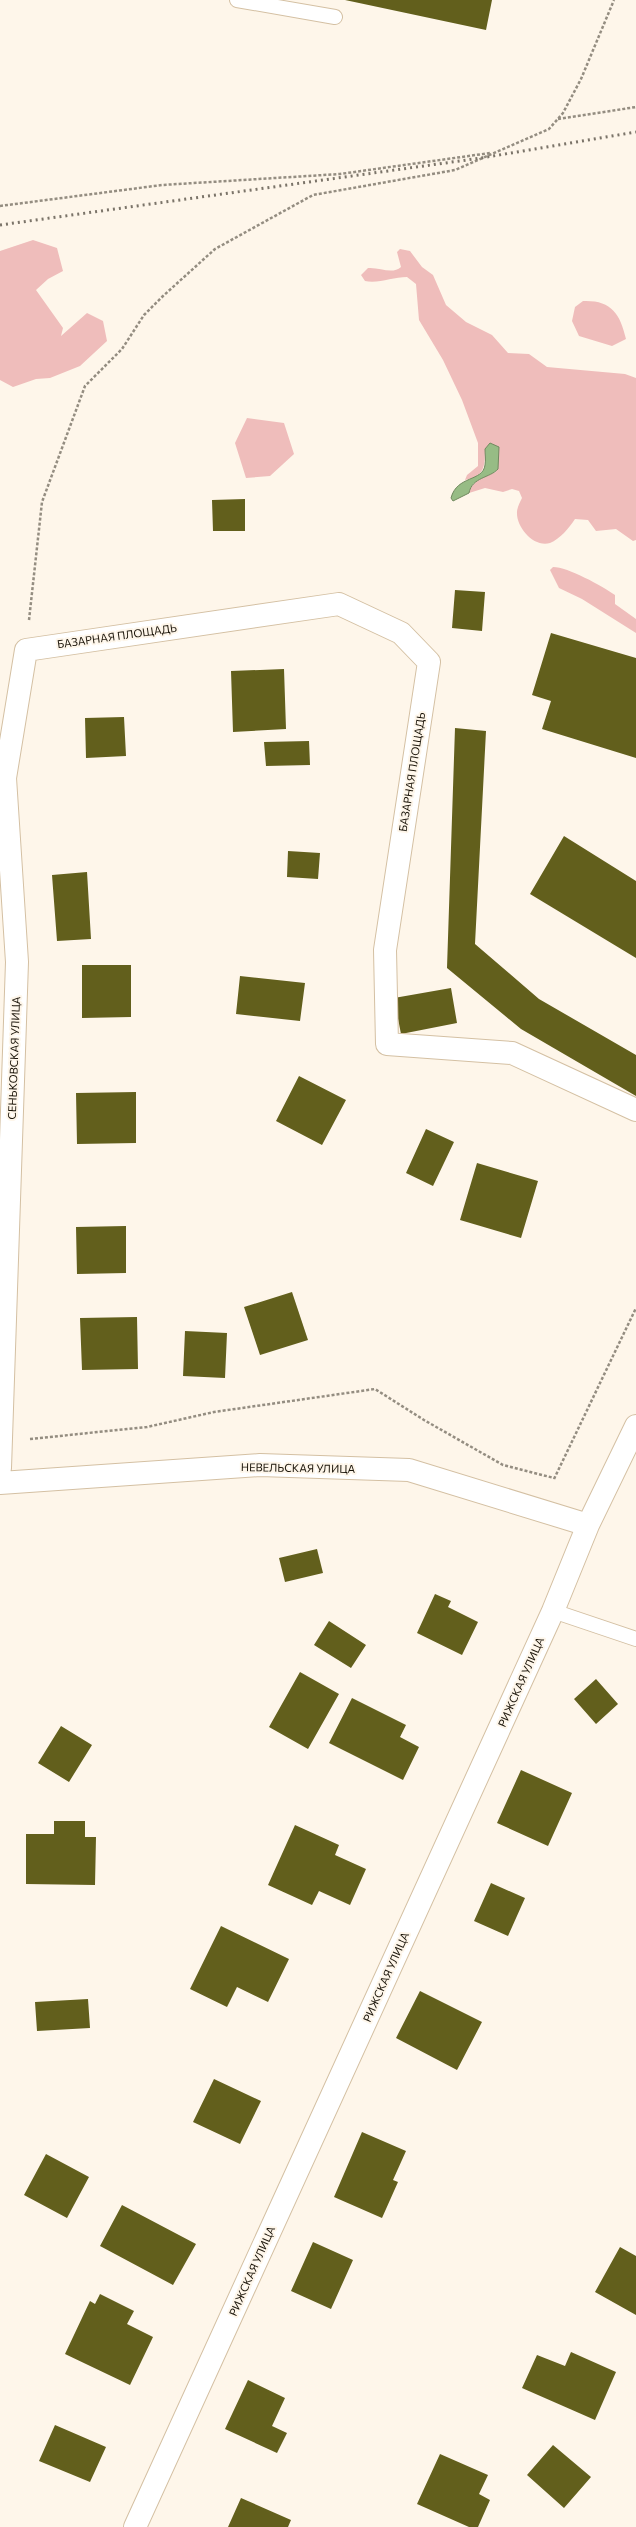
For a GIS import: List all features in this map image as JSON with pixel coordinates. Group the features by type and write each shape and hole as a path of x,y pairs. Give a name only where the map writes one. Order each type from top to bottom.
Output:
{"street":[{"name":"БАЗАРНАЯ ПЛОЩАДЬ","path":"26,650 339,604 401,633 429,662 385,950 387,1044 512,1053 636,1110"},
{"name":"СЕНЬКОВСКАЯ УЛИЦА","path":"0,1468 2,1438 8,962 5,778 26,650"},
{"name":"РИЖСКАЯ УЛИЦА","path":"136,2527 553,1611 588,1525 636,1426"},
{"name":"НЕВЕЛЬСКАЯ УЛИЦА","path":"0,1483 260,1465 409,1470 588,1525"}],"lane":[{"path":"237,0 335,17"},
{"path":"553,1611 636,1639"}],"path":[{"path":"26,650 42,502 85,386 122,349 144,315 162,296 216,249 313,195 343,188 455,170 549,130 558,119 581,79 614,0"},
{"path":"558,119 636,107"},
{"path":"0,206 162,186 340,174 496,152"},
{"path":"539,1510 636,1308"},
{"path":"2,1438 38,1440 147,1427 214,1412 375,1389 424,1420 503,1465 554,1478"}],"shaded area":[{"path":"33,240 57,248 63,271 48,279 36,290 63,328 61,336 87,313 103,321 107,341 80,366 50,378 36,379 13,387 0,380 0,251"},
{"path":"400,249 410,251 422,267 433,275 446,305 466,322 492,335 508,353 529,354 547,367 625,374 636,378 636,540 633,541 616,529 596,531 588,520 575,519 557,539 550,543 544,544 527,535 519,524 517,510 522,498 519,491 512,489 503,492 485,488 469,493 470,489 476,482 496,472 498,452 485,449 484,465 480,473 477,476 465,480 467,475 478,466 478,443 462,400 443,360 419,320 416,284 407,277 370,282 365,281 361,275 368,268 390,271 401,267 397,252"},
{"path":"583,301 601,303 613,310 621,322 626,339 612,346 579,336 572,321 575,307"},
{"path":"247,418 284,423 294,454 270,476 246,478 235,443"},
{"path":"490,443 499,447 498,469 477,481 469,493 453,501 451,498 454,491 464,482 480,474 483,470 485,463 485,449"},
{"path":"553,567 576,573 615,595 615,604 636,619 636,633 582,599 559,588 550,570"}],"building":[{"path":"345,0 492,0 486,30"},
{"path":"245,499 245,531 213,531 212,500"},
{"path":"455,590 485,592 482,631 452,628"},
{"path":"551,633 636,658 636,758 542,729 551,701 532,695"},
{"path":"284,669 286,729 233,732 231,671"},
{"path":"124,717 126,756 86,758 85,718"},
{"path":"455,728 486,731 475,944 539,999 636,1055 636,1096 521,1029 447,968"},
{"path":"309,741 310,765 266,766 264,742"},
{"path":"564,836 636,881 636,958 530,894"},
{"path":"288,851 320,853 318,879 287,877"},
{"path":"87,872 91,939 57,941 52,875"},
{"path":"82,965 131,965 131,1017 82,1018"},
{"path":"240,976 305,983 300,1021 236,1014"},
{"path":"451,988 457,1023 401,1034 394,998"},
{"path":"299,1076 346,1100 322,1145 276,1121"},
{"path":"136,1092 136,1143 77,1144 76,1093"},
{"path":"426,1129 454,1142 433,1186 406,1173"},
{"path":"477,1163 538,1181 521,1238 460,1220"},
{"path":"126,1226 126,1273 77,1274 76,1227"},
{"path":"292,1292 308,1340 260,1355 244,1307"},
{"path":"137,1317 138,1369 82,1370 80,1318"},
{"path":"185,1331 227,1333 225,1378 183,1376"},
{"path":"317,1549 323,1573 285,1582 279,1558"},
{"path":"435,1594 451,1601 448,1607 478,1622 462,1655 417,1633"},
{"path":"329,1621 366,1645 351,1668 314,1645"},
{"path":"300,1672 339,1694 308,1749 269,1727"},
{"path":"596,1679 618,1704 596,1724 574,1699"},
{"path":"352,1698 406,1725 400,1737 419,1747 403,1780 329,1743"},
{"path":"61,1726 92,1745 69,1782 38,1763"},
{"path":"521,1770 572,1793 548,1846 497,1823"},
{"path":"54,1821 85,1821 85,1837 96,1837 95,1885 26,1884 26,1834 54,1834"},
{"path":"295,1825 339,1845 335,1855 366,1869 350,1905 319,1891 312,1905 268,1885"},
{"path":"491,1883 525,1898 508,1936 474,1921"},
{"path":"221,1926 289,1959 268,2002 237,1987 227,2007 190,1989"},
{"path":"420,1991 482,2022 457,2070 396,2038"},
{"path":"88,1999 90,2028 37,2031 35,2002"},
{"path":"214,2079 261,2101 240,2144 193,2122"},
{"path":"362,2132 406,2151 393,2180 398,2182 382,2218 334,2197"},
{"path":"46,2154 89,2177 67,2218 24,2195"},
{"path":"122,2205 196,2244 173,2285 100,2246"},
{"path":"313,2242 353,2260 331,2309 291,2291"},
{"path":"620,2247 636,2256 636,2315 595,2292"},
{"path":"100,2294 134,2311 127,2324 153,2337 130,2385 65,2354 90,2301 95,2304"},
{"path":"571,2352 616,2372 595,2420 522,2388 537,2355 565,2366"},
{"path":"248,2380 285,2398 272,2426 287,2433 277,2453 225,2429"},
{"path":"55,2425 106,2447 90,2482 39,2461"},
{"path":"553,2445 591,2477 564,2508 527,2475"},
{"path":"440,2454 488,2475 479,2494 490,2500 478,2527 469,2527 417,2504"},
{"path":"241,2498 291,2520 288,2527 228,2527"}],"railway":[{"path":"0,225 481,158 636,132"}]}
